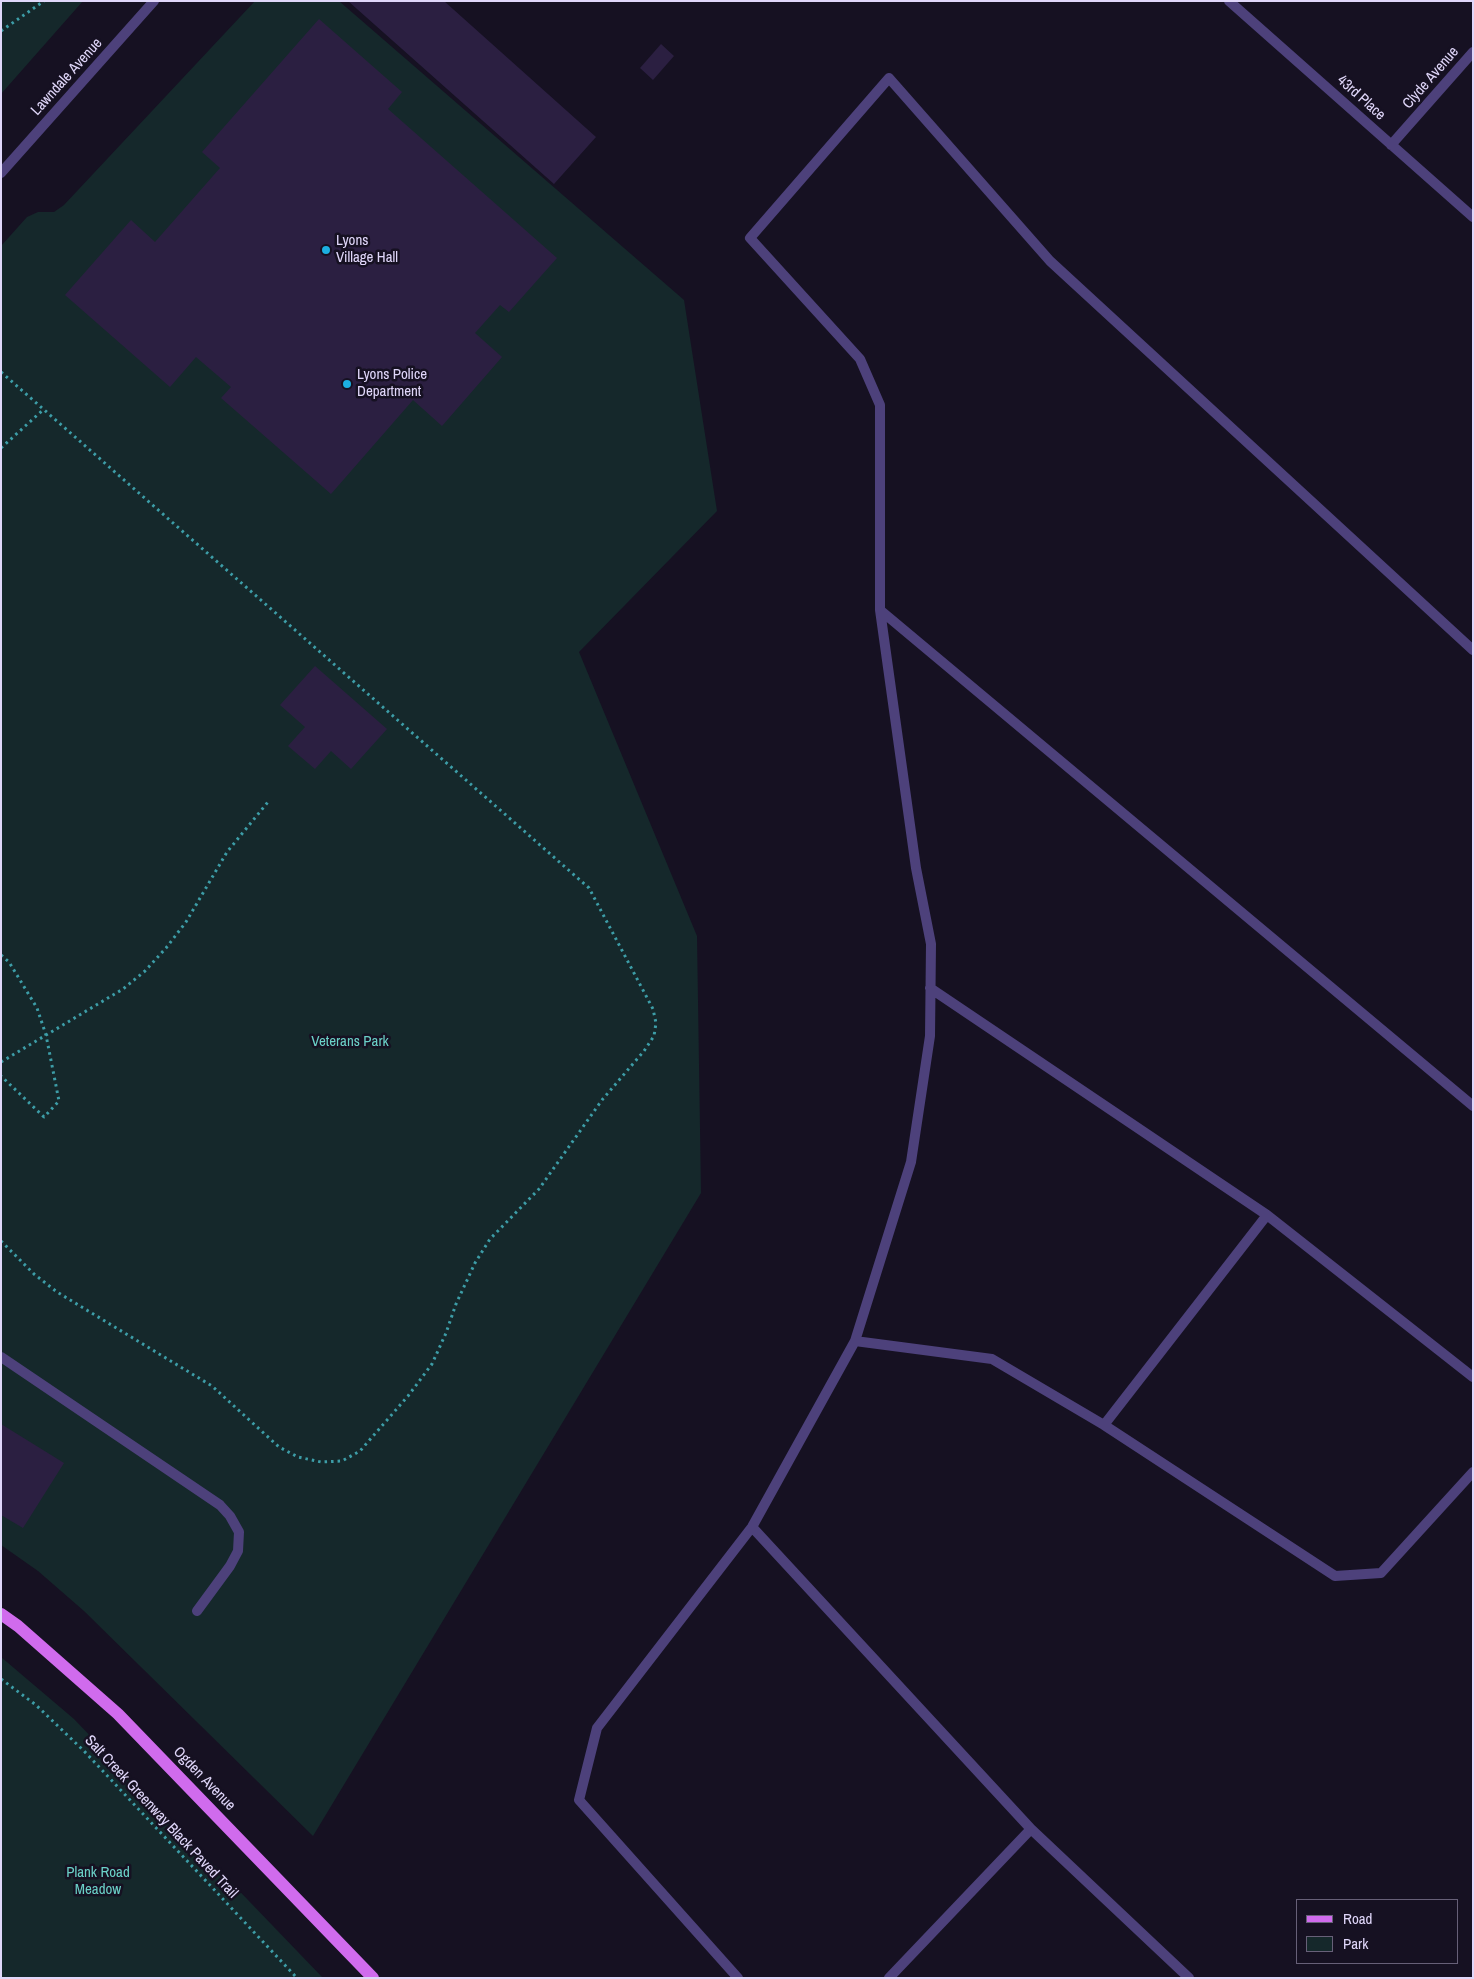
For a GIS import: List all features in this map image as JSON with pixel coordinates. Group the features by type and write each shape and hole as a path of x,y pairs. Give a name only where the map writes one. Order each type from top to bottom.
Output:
{"main road":[{"name":"Ogden Avenue","path":"1,1614 18,1626 118,1714 373,1978"}],"street":[{"name":"Lawndale Avenue","path":"1,173 154,1"},
{"name":"43rd Place","path":"1229,1 1473,217"},
{"name":"Clyde Avenue","path":"1391,145 1473,52"},
{"path":"738,1978 579,1800 597,1728 752,1527 855,1341 911,1162 930,1036 931,944 916,868 880,610 880,405 860,358 750,238 889,78 1050,261 1473,650"},
{"path":"880,610 1473,1106"},
{"path":"930,988 1266,1214 1473,1377"},
{"path":"1104,1424 1266,1214"},
{"path":"855,1341 992,1359 1104,1424 1335,1576 1380,1573 1473,1472"},
{"path":"1,1358 220,1505 230,1516 239,1532 238,1551 230,1566 197,1611"},
{"path":"752,1527 1031,1829 1189,1978"},
{"path":"889,1978 1031,1829"}],"path":[{"path":"1,31 44,1"},
{"path":"1,372 589,888 652,1009 656,1023 654,1036 644,1052 602,1100 544,1182 490,1239 475,1263 432,1364 408,1396 360,1451 342,1461 321,1462 298,1457 279,1447 212,1386 57,1292 34,1274 1,1241"},
{"path":"1,448 44,409"},
{"path":"1,1062 123,989 145,971 186,922 227,852 268,802"},
{"path":"1,955 9,962 36,1008 46,1035 59,1101 44,1117 1,1076"},
{"name":"Salt Creek Greenway Black Paved Trail","path":"1,1679 36,1706 84,1751 297,1978"}],"green space":[{"path":"1,1 83,1 1,94"},
{"name":"Veterans Park","path":"255,1 339,1 684,300 717,511 579,652 697,936 701,1193 313,1836 84,1611 38,1571 1,1545 1,246 27,217 38,212 54,212 64,205"},
{"name":"Plank Road Meadow","path":"1,1657 74,1719 323,1978 1,1978"}],"building":[{"path":"348,1 444,1 596,137 554,184"},
{"name":"Lyons Village Hall","path":"319,19 402,92 388,109 557,258 509,312 500,305 475,333 502,357 442,426 413,400 331,494 221,398 231,387 196,357 170,387 65,295 131,220 155,242 220,168 202,152"},
{"path":"661,44 674,56 653,80 640,68"},
{"path":"315,666 387,729 351,769 331,751 315,769 288,746 305,727 280,705"},
{"path":"1,1424 64,1463 23,1528 1,1515"}],"place":[{"name":"Lyons Village Hall","path":"326,250"},
{"name":"Lyons Police Department","path":"347,384"}]}
